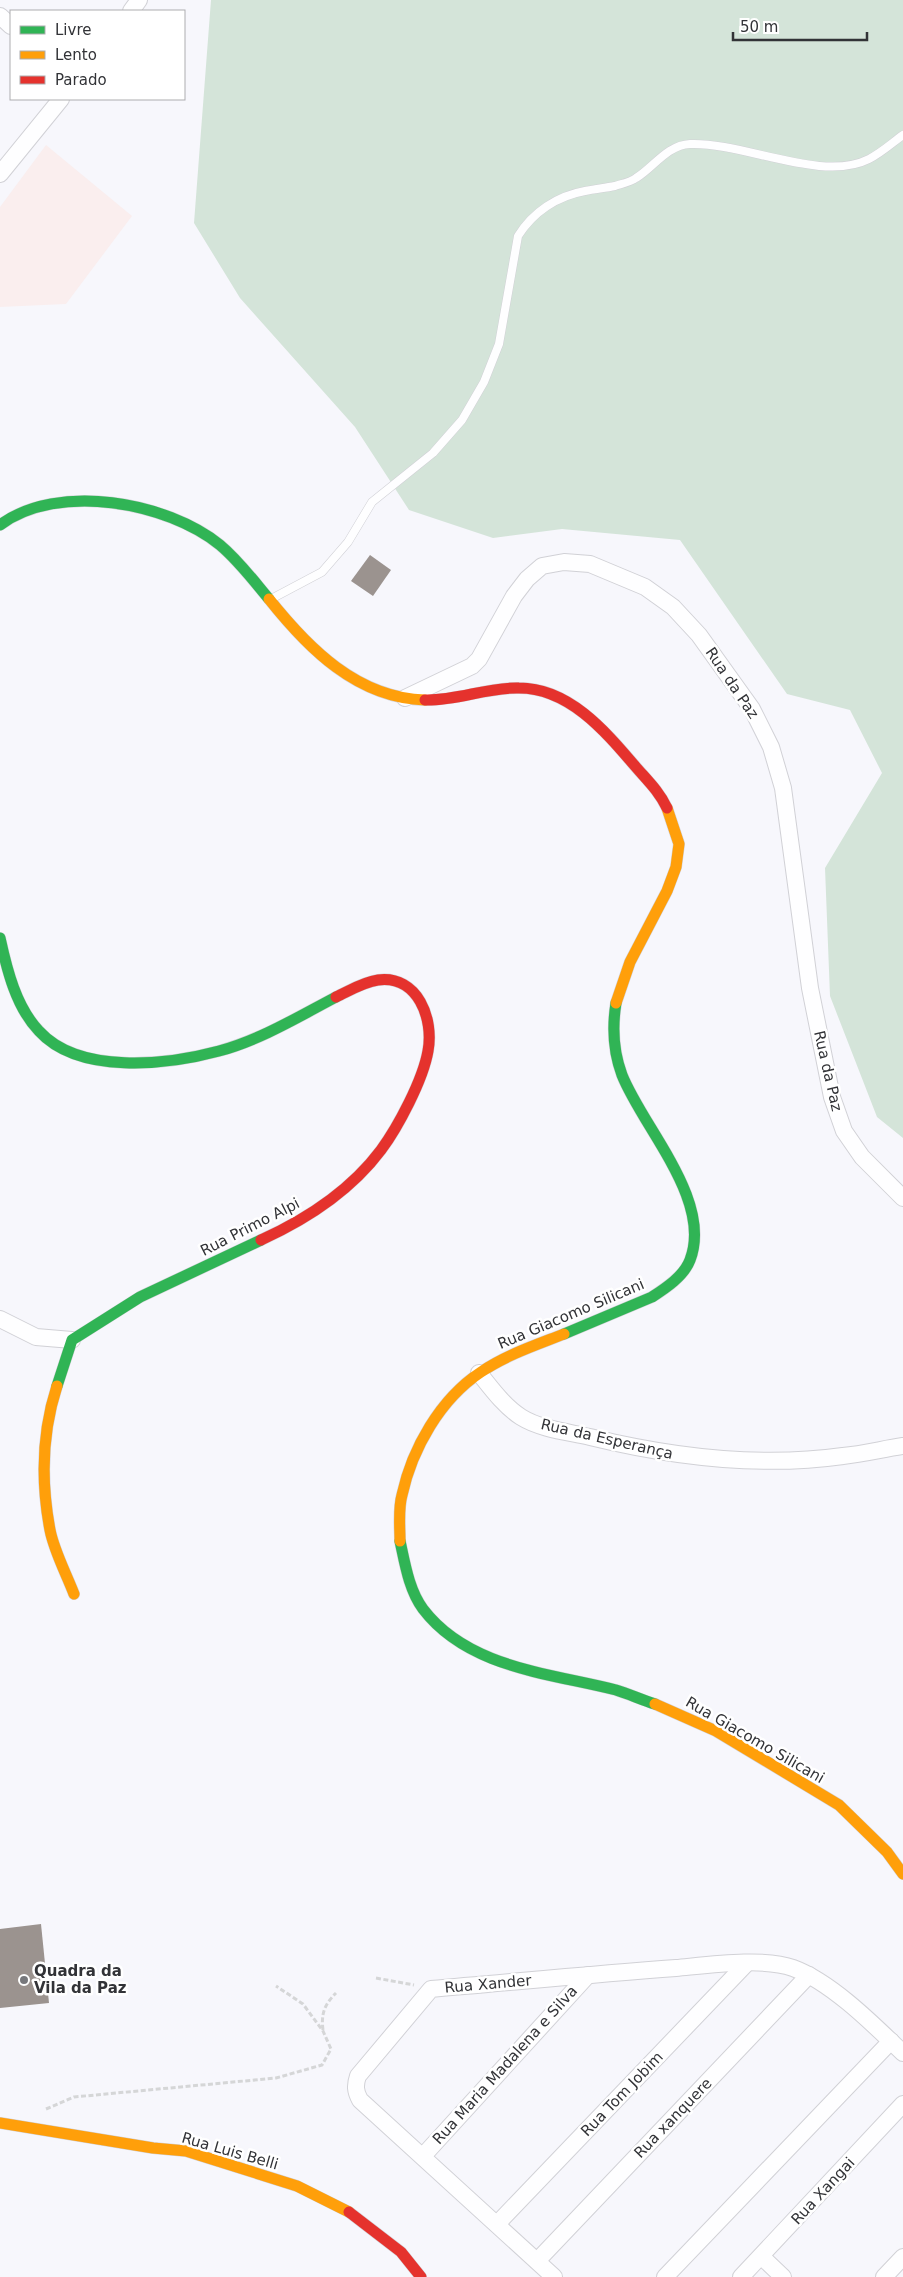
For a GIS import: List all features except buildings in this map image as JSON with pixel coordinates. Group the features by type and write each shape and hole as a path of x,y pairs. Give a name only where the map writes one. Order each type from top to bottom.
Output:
{"street":[{"path":"0,16 10,25"},
{"path":"0,174 60,100"},
{"name":"Rua Giacomo Silicani","path":"4,518 48,504 84,502 118,502 144,508 171,518 215,542 234,557 303,638 333,666 385,692 405,698 431,702 506,688 529,688 550,692 570,704 614,740 660,793 674,823 679,850 671,883 650,922 618,992 612,1022 614,1051 622,1077 678,1177 692,1207 696,1237 690,1260 673,1282 652,1297 503,1359 479,1373 454,1396 431,1425 413,1458 401,1497 400,1540 408,1578 422,1608 444,1633 471,1650 507,1664 618,1691 674,1710 716,1731 839,1805 887,1852 903,1874"},
{"name":"Rua da Paz","path":"405,698 472,666 479,659 514,596 527,579 542,566 564,562 590,564 645,587 673,608 699,635 752,709 771,747 783,788 810,988 832,1097 844,1131 862,1157 903,1198"},
{"name":"Rua Primo Alpi","path":"0,938 6,965 21,1006 39,1032 68,1053 113,1063 156,1062 219,1051 267,1033 360,985 378,980 394,981 409,988 423,1004 429,1025 428,1052 409,1104 381,1150 355,1180 305,1217 266,1238 140,1297 72,1340"},
{"path":"0,1319 36,1337 72,1340 48,1413 43,1470 50,1531 74,1594"},
{"name":"Rua da Esperança","path":"479,1373 504,1402 521,1417 544,1426 644,1450 679,1455 766,1461 842,1457 903,1446"},
{"name":"Rua Xander","path":"554,2277 360,2100 356,2093 355,2084 358,2076 431,1989 747,1963 771,1963 791,1967 810,1975 830,1989 897,2047 665,2277"},
{"name":"Rua Tom Jobim","path":"496,2224 747,1963"},
{"name":"Rua Maria Madalena e Silva","path":"423,2156 588,1975"},
{"name":"Rua xanquere","path":"537,2261 810,1975"},
{"name":"Rua Xangai","path":"741,2277 762,2257 903,2104"},
{"name":"Rua Luis Belli","path":"0,2123 153,2148 186,2151 297,2186 350,2212 375,2230 401,2252 421,2277"},
{"path":"762,2257 783,2277"},
{"path":"884,2277 903,2257"}],"lane":[{"path":"269,600 322,572 348,542 372,502 433,454 462,420 484,382 499,344 518,236 526,224 554,200 574,193 613,186 636,179 661,156 688,144 736,148 824,168 844,167 869,159 903,134"}],"path":[{"path":"376,1978 431,1989"},
{"path":"33,2128 46,2110 74,2097 276,2078 322,2065 331,2049 323,2030 303,2004 276,1986"},
{"path":"323,2030 322,2017 326,2003 336,1993"}],"shaded area":[{"path":"46,145 132,216 66,304 0,307 0,207"}],"green space":[{"path":"211,0 903,0 903,1138 877,1117 830,996 825,868 882,773 850,710 787,694 680,540 562,529 493,538 409,510 355,427 240,298 194,223"}],"traffic: fast":[{"path":"0,525 24,512 51,504 81,501 112,503 142,508 198,530 220,545 240,564 269,599"},
{"path":"0,938 18,999 24,1011 39,1031 56,1045 77,1055 100,1060 124,1063 150,1062 175,1060 219,1051 249,1041 336,997"},
{"path":"564,1334 652,1297 669,1286 687,1266 695,1237 692,1213 684,1189 622,1075 614,1039 616,1003"},
{"path":"57,1386 72,1340 140,1297 261,1240"},
{"path":"400,1541 408,1577 418,1602 441,1629 463,1644 486,1656 511,1665 616,1690 655,1704"}],"traffic: slow":[{"path":"269,599 300,635 318,652 356,680 377,690 400,697 425,700"},
{"path":"616,1003 630,962 667,891 676,867 679,844 667,808"},
{"path":"400,1541 400,1506 407,1478 421,1443 441,1411 466,1383 481,1372 501,1360 564,1334"},
{"path":"57,1386 48,1421 44,1457 45,1494 52,1538 74,1594"},
{"path":"655,1704 716,1731 839,1805 887,1852 903,1874"},
{"path":"0,2123 153,2148 186,2151 297,2186 349,2212"}],"traffic: jam":[{"path":"425,700 437,700 507,688 537,690 554,695 570,703 598,726 653,786 667,808"},
{"path":"261,1240 294,1223 326,1202 369,1165 388,1140 402,1116 425,1063 429,1039 425,1013 413,992 404,984 392,980 372,981 336,997"},
{"path":"349,2212 401,2252 421,2277"}],"place":[{"name":"Quadra da Vila da Paz","path":"24,1980"}]}
